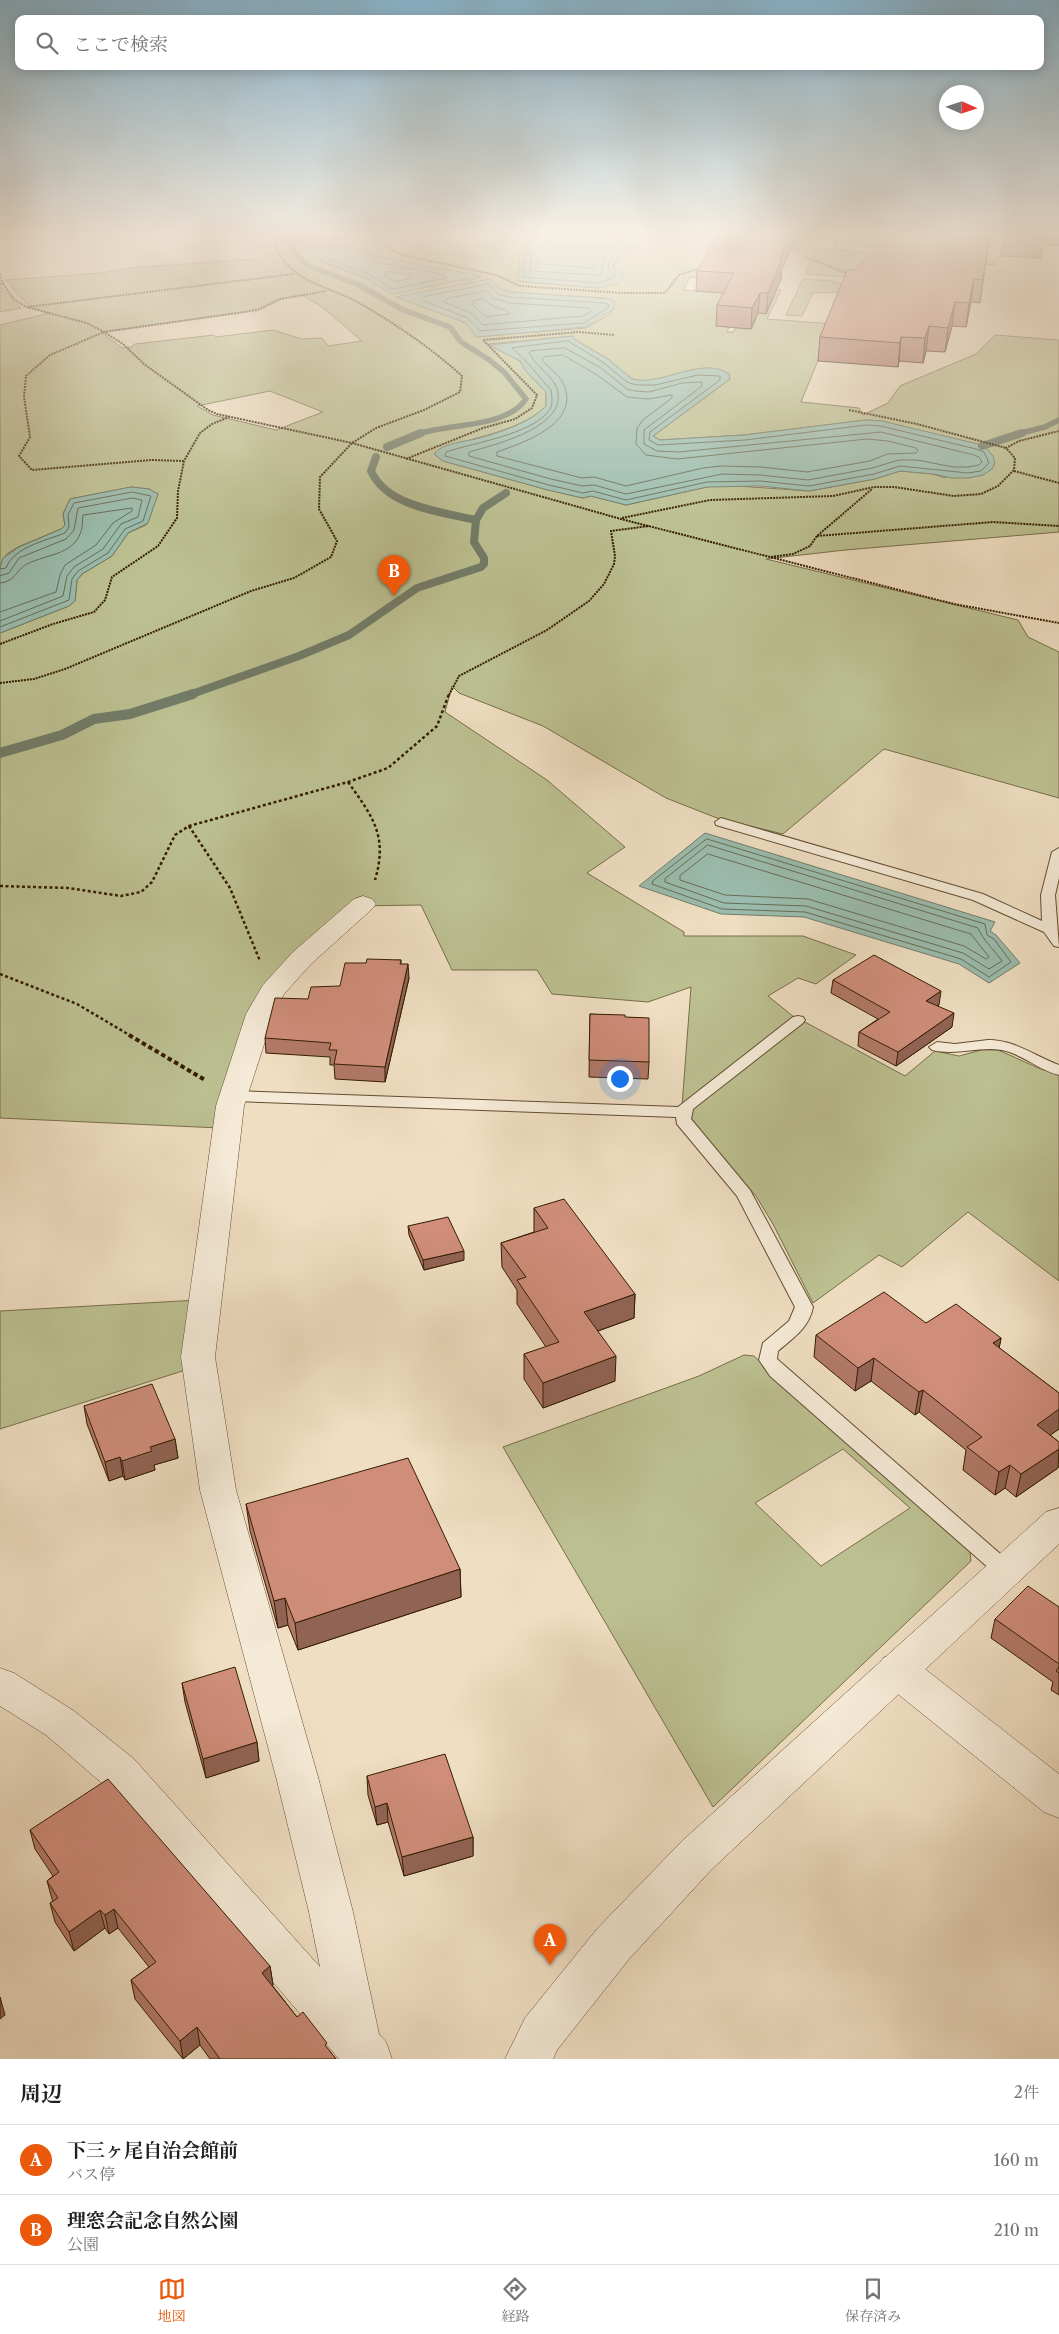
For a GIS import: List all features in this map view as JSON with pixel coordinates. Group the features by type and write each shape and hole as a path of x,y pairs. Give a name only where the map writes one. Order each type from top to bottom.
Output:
{"street":[{"path":"364,904 302,958 268,998 260,1014 232,1096 198,1356 218,1490 297,1777 364,2052"},
{"path":"528,2059 541,2034 614,1944 697,1855 1059,1522"},
{"path":"897,1670 1059,1799"},
{"path":"0,1685 60,1723 119,1772 364,2052"}],"lane":[{"path":"721,822 978,897 1049,929 1059,943"},
{"path":"1049,929 1048,894 1059,852"},
{"path":"798,1020 686,1107 683,1120 744,1194 804,1307 803,1315 798,1324 769,1348 768,1360 777,1371 1006,1571"},
{"path":"937,1047 955,1050 989,1044 1007,1046 1042,1065 1059,1070"},
{"path":"232,1096 658,1113 684,1112"}],"path":[{"path":"98,329 123,344 144,364 208,410 352,442 406,459 768,558 954,604 1059,622"},
{"path":"124,329 104,332 50,355 26,376 24,397 30,437 19,456 32,470 152,460 184,461"},
{"path":"0,684 34,679 65,670 251,591 294,578 331,557 336,548 337,541 319,509 320,477 352,442 376,428 424,410 460,392 462,376 443,357 399,329"},
{"path":"406,459 483,428 515,419 532,408 537,394 483,340 578,332 614,335"},
{"path":"621,518 710,500 833,496 874,487 894,487 954,496 981,494 998,486 1014,470 1015,458 1006,448 917,424 849,410"},
{"path":"0,644 53,624 94,612 105,600 112,577 158,546 177,518 178,491 184,461 200,433 229,416"},
{"path":"1006,448 1018,441 1059,431"},
{"path":"1014,470 1059,484"},
{"path":"768,558 793,554 810,546 817,536 874,487"},
{"path":"817,536 993,522 1059,526"},
{"path":"0,886 68,888 121,896 141,892 152,882 175,835 189,826 348,782 388,768 430,733 442,719 452,686 459,676 573,616 594,596 614,565 612,531 621,528 642,529 650,526"},
{"path":"348,782 369,812 382,840 382,860 373,887 364,904"},
{"path":"189,826 208,852 230,888 264,970 268,998"},
{"path":"0,974 77,1004 232,1096"}],"green space":[{"path":"0,329 122,329 101,332 122,348 131,347 135,344 273,330 302,339 322,338 328,346 362,341 348,329 470,329 476,337 573,329 728,329 727,332 734,332 735,329 831,329 801,402 859,408 863,415 888,403 900,386 976,354 995,335 1059,340 1059,532 845,550 766,559 1018,620 1028,637 1059,652 1059,798 884,749 783,834 717,818 666,798 543,726 459,693 452,686 445,712 547,780 625,847 587,873 684,932 684,936 803,936 856,955 816,984 798,978 768,996 794,1017 682,1106 691,987 648,1002 552,994 537,970 452,970 421,905 355,906 285,967 220,1128 0,1118 0,633 69,606 75,601 77,580 82,574 112,556 128,533 146,525 158,494 149,489 131,487 70,499 63,514 65,525 61,529 18,547 7,554 0,568","holes":["573,336 574,339 608,359 632,379 656,380 705,370 717,370 729,374 730,379 653,436 660,440 744,435 866,420 882,421 987,448 945,478 933,474 900,471 875,479 809,491 723,485 626,505 591,496 583,498 443,461 434,454 449,446 514,426 532,417 546,406 546,392 525,370 520,361 489,344","270,391 323,412 276,430 213,415 197,406"]},
{"path":"805,1022 905,1076 935,1051 959,1056 985,1049 996,1049 1043,1070 1059,1073 1059,1281 968,1212 902,1267 879,1255 813,1303 773,1224 756,1196 688,1117 690,1111 755,1058"},
{"path":"199,1300 195,1367 0,1429 0,1311"},
{"path":"744,1355 754,1356 850,1444 969,1544 971,1561 713,1807 503,1447 699,1376","holes":["843,1449 910,1508 821,1566 755,1503"]}],"water":[{"path":"470,329 563,329 476,337"},
{"path":"573,336 574,339 608,359 632,379 656,379 694,369 707,368 718,369 729,374 730,379 653,436 660,440 744,435 866,420 882,421 978,444 986,448 993,456 995,463 992,469 983,475 969,478 952,478 900,471 875,479 809,491 760,486 707,487 626,505 591,496 583,498 548,490 443,461 434,454 447,445 485,437 514,427 532,417 546,406 546,392 525,370 520,361 489,345"},
{"path":"131,487 149,489 158,494 148,523 128,533 112,556 82,574 77,580 75,601 69,606 0,633 0,568 3,558 19,547 61,529 65,525 63,514 70,499"},
{"path":"705,833 995,922 990,931 996,935 1020,963 989,983 959,964 804,917 721,914 639,886"}],"building":[{"path":"823,329 928,329 925,338 901,337 900,343 820,337"},
{"path":"874,955 941,991 926,1001 954,1013 898,1052 859,1032 890,1012 833,980"},
{"path":"367,959 401,960 400,964 408,964 385,1067 334,1064 337,1050 329,1050 331,1043 265,1038 275,998 308,999 311,987 340,986 345,963 366,963"},
{"path":"590,1014 649,1018 649,1062 589,1060"},
{"path":"564,1199 635,1294 584,1312 616,1356 543,1383 524,1354 559,1342 517,1280 526,1277 501,1243 548,1228 534,1208"},
{"path":"448,1217 464,1251 423,1260 408,1226"},
{"path":"884,1292 926,1323 956,1304 1001,1338 993,1343 1059,1393 1059,1409 1037,1425 1059,1442 1059,1449 1021,1474 1010,1465 999,1472 967,1447 982,1437 923,1390 919,1392 874,1358 858,1368 816,1335"},
{"path":"152,1384 175,1439 150,1447 152,1451 122,1461 120,1457 105,1462 84,1406"},
{"path":"408,1458 460,1569 295,1623 285,1598 274,1601 246,1504"},
{"path":"1028,1586 1059,1607 1059,1664 995,1619"},
{"path":"235,1667 257,1742 203,1759 182,1683"},
{"path":"445,1754 473,1837 402,1857 387,1803 375,1807 367,1776"},
{"path":"108,1779 270,1966 262,1973 297,2017 303,2012 327,2043 325,2045 336,2059 220,2059 197,2027 180,2041 131,1980 156,1962 114,1909 105,1915 100,1910 69,1932 50,1903 58,1898 47,1881 59,1872 30,1830"}],"waterway":[{"path":"419,434 492,420 517,408 526,399 504,372 488,359 461,342 452,329"},
{"path":"1017,434 1045,427 1059,420"},
{"path":"982,446 1022,433"},
{"path":"387,447 419,434"},
{"path":"376,457 371,471 389,493 417,506 476,520"},
{"path":"476,520 483,508 506,493"},
{"path":"189,695 299,656 349,635 417,588 481,567 484,564 484,558 474,542 476,520"},
{"path":"0,753 62,735 94,719 130,714 193,694"}],"place":[{"name":"理窓会記念自然公園","path":"394,596"},
{"name":"下三ヶ尾自治会館前","path":"550,1965"}]}
